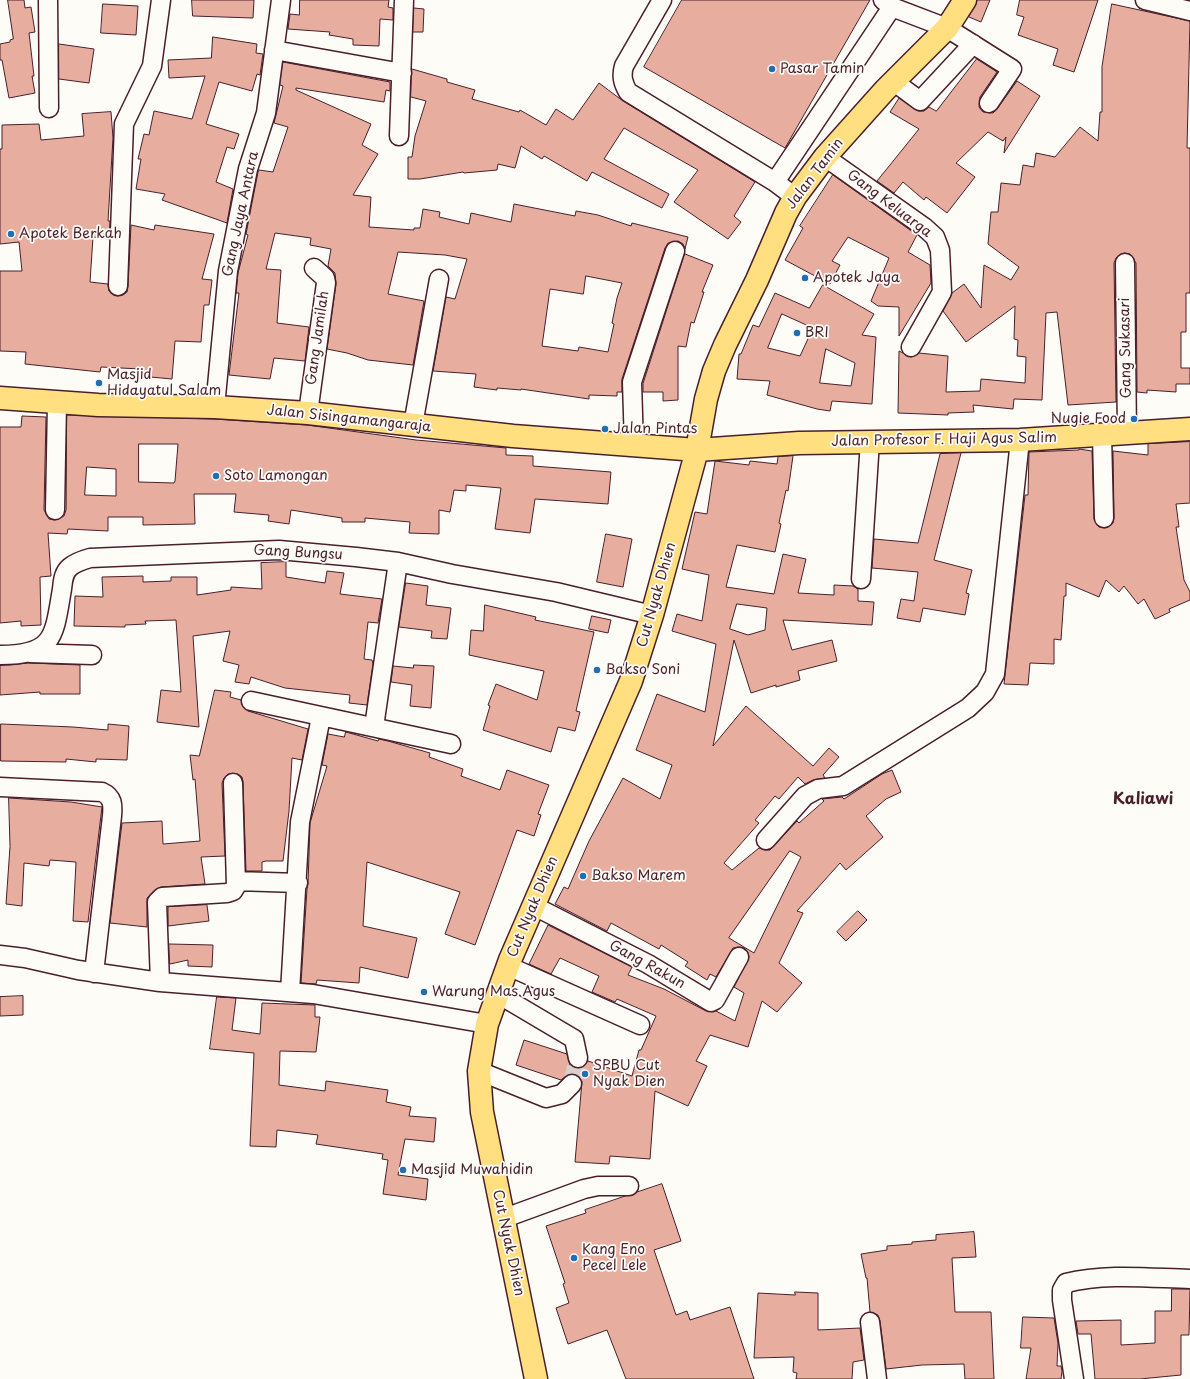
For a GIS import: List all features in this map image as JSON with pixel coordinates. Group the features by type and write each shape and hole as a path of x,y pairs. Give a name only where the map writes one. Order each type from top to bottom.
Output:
{"main road":[{"name":"Jalan Tamin","path":"697,450 706,399 714,371 738,315 757,280 786,213 795,197 825,157 894,81 947,28 965,0"},
{"name":"Jalan Sisingamangaraja","path":"0,398 98,405 215,407 308,413 513,436 697,450"},
{"name":"Jalan Profesor F. Haji Agus Salim","path":"697,450 870,441 1020,440 1190,429"},
{"name":"Cut Nyak Dhien","path":"536,1379 502,1219 482,1112 479,1072 487,1024 508,966 628,687 652,615 697,450"}],"street":[{"path":"48,0 49,108"},
{"path":"118,286 124,124 152,66 161,0"},
{"name":"Gang Jaya Antara","path":"215,407 228,271 248,168 266,112 281,0"},
{"path":"399,136 404,0"},
{"path":"662,0 624,66 622,73 624,86 628,92 776,182 795,197"},
{"path":"1145,0 1190,11"},
{"path":"776,182 887,3 947,28 1012,69 989,103"},
{"path":"894,81 920,101 973,44"},
{"path":"274,50 402,73"},
{"name":"Gang Keluarga","path":"825,157 924,227 935,238 940,250 942,292 911,347"},
{"path":"634,446 632,382 675,251"},
{"name":"Gang Sukasari","path":"1125,263 1127,433"},
{"name":"Gang Jamilah","path":"308,413 326,283 325,278 314,268"},
{"path":"413,425 439,279"},
{"path":"55,510 57,402"},
{"path":"1102,435 1104,518"},
{"path":"766,840 805,796 818,789 843,786 968,708 990,685 995,674 1004,581 1020,454 1020,440"},
{"path":"861,579 870,441"},
{"name":"Gang Bungsu","path":"0,655 25,652 42,647 50,639 56,627 64,575 74,564 90,558 279,550 398,562 452,574 556,592 652,615"},
{"path":"374,727 398,562"},
{"path":"25,652 92,654"},
{"path":"251,701 451,744"},
{"path":"290,992 298,883 300,822 321,716"},
{"path":"160,982 157,902 159,899 162,897 227,893 233,891 236,886 232,783"},
{"path":"0,787 102,792 108,795 111,800 112,816 94,973"},
{"path":"236,881 298,883"},
{"name":"Gang Rakun","path":"534,906 648,964 711,1002 715,1000 740,957"},
{"path":"0,955 25,958 94,973 160,982 313,994 487,1024"},
{"path":"508,966 640,1025"},
{"path":"498,994 574,1039 578,1058"},
{"path":"479,1072 546,1098 562,1094 572,1084"},
{"path":"502,1219 598,1186 629,1186"},
{"path":"1074,1379 1062,1300 1062,1290 1066,1283 1120,1278 1190,1279"},
{"path":"870,1322 877,1379"}],"building":[{"path":"8,0 24,0 25,8 31,7 35,32 29,33 34,76 32,76 35,93 9,98 2,60 0,60 0,44 10,42 10,40 13,39"},
{"path":"192,0 254,0 253,18 193,16"},
{"path":"300,0 389,0 388,7 393,8 393,20 380,19 379,46 353,45 353,39 329,35 330,32 288,29 290,14 299,15"},
{"path":"682,0 870,0 785,148 644,67"},
{"path":"977,0 990,0 981,22 969,17"},
{"path":"1020,0 1098,0 1074,72 1053,65 1058,49 1018,35 1024,17 1017,15"},
{"path":"103,4 138,6 136,35 101,33"},
{"path":"1112,4 1190,21 1187,148 1190,148 1190,293 1186,293 1186,332 1181,332 1181,368 1190,368 1190,384 1176,384 1176,392 1147,390 1147,393 1137,392 1136,263 1130,254 1124,253 1116,258 1114,263 1116,402 1068,405 1057,312 1046,313 1042,400 1014,399 1013,409 973,405 974,412 948,413 948,415 898,413 899,351 911,357 919,353 948,356 946,392 980,391 981,379 1025,383 1026,357 1017,356 1018,340 1014,339 1015,306 966,342 943,311 952,293 964,284 981,308 984,265 1011,280 1019,267 988,244 991,212 998,212 1001,183 1020,185 1023,165 1034,167 1036,153 1055,157 1080,127 1098,141 1100,112 1102,112 1102,67"},
{"path":"414,8 424,9 423,32 413,32"},
{"path":"213,37 257,44 256,53 263,54 260,75 257,74 252,91 219,82 206,124 239,134 234,149 227,147 216,182 233,189 227,223 162,200 165,194 136,189 141,159 138,159 144,134 149,135 154,111 192,119 205,76 169,78 168,60 211,58"},
{"path":"59,44 94,49 89,83 59,79"},
{"path":"977,59 997,72 980,97 979,107 983,112 993,113 1017,81 1040,96 1004,153 1006,137 1003,141 988,132 956,163 975,177 947,213 926,197 924,200 903,182 894,193 877,181 919,129 890,112 899,98 918,111 924,111 929,107 936,111"},
{"path":"283,62 390,82 390,91 386,90 384,102 296,88 296,90 371,124 362,145 378,154 353,195 371,197 369,227 414,230 414,228 420,228 423,209 440,212 439,217 469,224 471,213 511,222 514,204 575,216 576,211 598,215 631,226 632,223 688,237 685,249 683,244 678,241 668,243 665,248 622,379 622,392 617,392 617,396 589,395 589,399 521,389 497,388 497,390 474,387 476,374 433,371 446,297 455,299 467,259 445,255 398,252 388,294 424,301 413,365 368,360 347,353 327,349 336,284 335,273 328,266 331,249 310,245 311,238 275,233 266,269 281,270 277,323 309,327 305,361 274,358 270,379 229,375 239,293 236,293 238,273 248,235 246,234 258,172 259,170 273,172 288,127 274,123 283,86 280,85","holes":["586,276 622,283 617,298 612,323 614,324 608,352 579,347 578,351 542,346 550,289 583,294"]},
{"path":"412,69 447,79 447,82 475,90 472,99 519,112 520,110 546,125 556,109 573,120 599,83 623,101 755,182 734,216 741,222 728,239 674,202 698,170 624,128 604,159 669,194 662,208 592,172 587,181 544,156 542,159 521,146 515,168 498,164 497,170 463,172 420,179 408,179 408,157 412,157 415,136 426,101 411,97"},
{"path":"111,112 113,138 108,221 110,221 109,239 93,237 90,282 108,284 109,291 117,296 123,295 127,292 131,225 154,230 155,225 214,234 202,279 212,280 209,305 204,305 201,342 175,341 172,379 140,376 141,369 101,367 100,372 25,364 26,352 0,351 0,271 22,271 19,242 0,244 0,149 2,149 2,125 39,124 41,140 84,136 82,114"},
{"path":"833,175 917,235 908,252 930,265 931,283 899,336 899,307 878,306 871,301 889,258 848,237 832,261 840,265 830,284 785,260 803,228 800,226"},
{"path":"685,254 713,265 702,292 704,292 694,323 691,322 686,347 678,346 678,400 663,401 663,392 643,392 643,384"},
{"path":"823,285 874,314 862,335 876,337 872,404 832,401 830,411 817,409 767,395 770,381 737,379 739,354 741,354 753,325 759,327 775,293 809,308","holes":["782,314 813,328 800,356 768,348","826,349 855,363 851,386 820,383"]},
{"path":"67,415 214,419 307,425 416,440 506,448 506,455 533,456 533,466 611,472 608,504 535,499 530,533 495,529 501,488 466,485 466,491 454,490 450,512 439,510 439,534 409,533 410,522 365,518 365,522 342,522 342,518 291,510 289,524 268,521 269,515 234,512 236,494 194,494 195,524 143,525 143,517 108,517 108,531 68,529 67,534 48,533 51,576 40,577 41,625 21,626 21,621 0,623 0,427 21,427 22,416 46,417 44,510 49,519 55,520 64,516 66,510","holes":["139,444 178,444 174,483 139,482","87,467 116,469 116,496 85,495"]},
{"path":"1190,442 1190,503 1176,504 1179,527 1176,527 1184,580 1190,592 1190,600 1169,609 1170,612 1155,619 1144,599 1138,604 1124,586 1119,592 1106,580 1099,597 1066,583 1061,640 1054,639 1054,664 1030,663 1028,685 1004,684 1025,495 1028,495 1029,452 1079,449 1092,451 1094,519 1099,527 1105,528 1113,523 1114,518 1113,451 1148,455 1148,444"},
{"path":"961,453 934,560 972,570 966,593 969,594 965,615 923,608 920,622 897,618 901,599 914,601 918,572 872,568 874,539 918,543 940,454"},
{"path":"793,456 788,491 786,490 775,552 737,545 726,587 774,594 783,554 806,559 798,593 834,595 834,585 853,586 858,589 858,601 874,602 872,625 783,620 792,650 832,640 837,661 798,671 800,680 776,687 776,685 751,693 734,640 713,746 746,706 813,766 829,748 839,757 823,775 825,778 813,780 805,784 798,777 779,799 775,796 755,820 759,823 724,863 732,870 759,848 770,850 797,821 799,823 824,801 822,799 842,797 844,799 882,774 892,770 901,792 886,799 866,816 883,837 846,870 840,863 797,911 803,913 779,963 802,983 777,1012 762,1001 748,1047 710,1035 696,1061 707,1066 688,1106 655,1091 650,1159 610,1156 609,1164 575,1162 582,1081 574,1074 569,1074 561,1080 516,1065 524,1040 567,1054 570,1065 574,1068 581,1068 588,1061 632,1076 639,1050 641,1050 656,1016 617,999 615,1002 592,992 599,976 560,958 551,974 529,964 548,925 632,967 628,975 664,989 706,1011 716,1011 735,1021 744,993 734,987 749,957 748,952 744,948 733,948 716,977 710,974 707,980 685,966 688,962 661,945 659,949 611,923 607,931 555,904 564,887 568,889 589,841 623,778 660,799 672,765 636,750 657,694 705,712 716,644 672,631 677,614 702,621 709,575 682,569 695,512 707,514 715,461 749,465 750,461 777,464 778,457","holes":["737,604 767,608 765,630 748,635 730,629","790,851 801,857 754,953 729,938"]},
{"path":"606,534 632,539 623,587 597,582"},
{"path":"286,562 286,577 325,583 327,571 344,573 340,594 382,599 378,623 368,622 364,659 372,660 373,664 367,705 349,703 350,695 285,688 251,677 249,684 235,682 239,665 223,661 230,631 193,636 199,727 157,722 161,690 181,692 176,620 145,621 146,624 125,625 125,627 74,626 75,596 103,597 102,577 143,576 143,582 171,581 171,577 197,577 197,595 231,590 231,587 262,589 261,563"},
{"path":"406,583 428,586 426,605 451,608 447,639 431,638 432,631 399,627"},
{"path":"485,605 536,617 535,620 594,632 576,711 580,712 575,731 558,727 551,752 483,730 490,706 488,705 496,684 537,700 544,671 469,655 471,630 483,631"},
{"path":"592,616 611,620 608,633 589,629"},
{"path":"29,663 80,665 80,694 40,694 40,692 0,695 0,666"},
{"path":"414,665 434,666 431,708 410,706 412,685 391,682 393,666 413,668"},
{"path":"215,690 231,692 230,697 241,700 244,708 248,711 308,729 302,760 292,758 289,811 283,861 262,862 262,871 246,871 243,782 242,777 238,774 228,774 222,783 225,856 201,857 205,884 161,887 155,890 147,898 147,927 110,923 122,823 162,821 163,844 200,841 195,779 193,780 190,755 199,756"},
{"path":"1,724 108,730 108,724 129,726 127,760 96,759 96,762 66,759 66,762 1,761"},
{"path":"346,732 378,741 379,739 388,741 430,753 429,757 463,769 461,776 500,790 507,770 549,785 538,814 541,815 534,836 517,830 475,945 445,934 460,892 367,862 363,926 417,938 408,978 360,967 359,983 317,980 316,984 301,983 308,884 310,823 327,766 322,765 328,734 344,737"},
{"path":"9,798 71,802 102,807 88,922 73,921 76,862 50,860 49,866 24,863 22,906 6,904 10,847"},
{"path":"207,905 209,921 168,926 168,907"},
{"path":"858,911 867,920 846,941 837,932"},
{"path":"169,944 213,945 212,967 188,966 188,960 170,964"},
{"path":"23,996 23,1015 0,1016 0,997"},
{"path":"217,997 236,998 232,1030 260,1034 262,1003 315,1005 315,1017 320,1017 316,1052 280,1051 279,1085 325,1091 326,1081 388,1090 386,1102 411,1107 409,1116 436,1118 434,1142 405,1139 398,1175 428,1179 426,1200 383,1194 388,1160 382,1159 383,1154 316,1144 318,1135 277,1130 276,1147 250,1146 254,1053 210,1049"},
{"path":"662,1184 681,1241 654,1250 676,1315 687,1311 690,1320 730,1307 754,1379 626,1379 607,1330 568,1344 556,1308 569,1303 563,1284 565,1283 546,1226 586,1213 585,1210"},
{"path":"974,1232 976,1257 952,1258 955,1312 991,1312 994,1379 965,1379 964,1364 922,1365 886,1369 880,1321 878,1315 870,1312 867,1278 861,1254 887,1250 887,1246 936,1240 936,1235"},
{"path":"1172,1289 1190,1289 1189,1335 1181,1335 1181,1375 1140,1379 1095,1379 1091,1334 1078,1334 1076,1321 1121,1320 1121,1345 1155,1343 1155,1311 1171,1311"},
{"path":"795,1292 818,1293 818,1330 860,1328 864,1360 853,1362 852,1379 796,1379 797,1373 793,1372 794,1357 754,1358 758,1293 795,1295"},
{"path":"1023,1317 1054,1318 1058,1343 1057,1366 1061,1366 1061,1379 1026,1379 1031,1348 1021,1348"}],"tunnel":[{"path":"572,1084 578,1058"}],"place":[{"name":"Pasar Tamin","path":"772,69"},
{"name":"Apotek Berkah","path":"11,234"},
{"name":"Apotek Jaya","path":"805,278"},
{"name":"BRI","path":"797,333"},
{"name":"Masjid Hidayatul Salam","path":"99,383"},
{"name":"Nugie Food","path":"1134,419"},
{"name":"Jalan Pintas","path":"605,429"},
{"name":"Soto Lamongan","path":"216,476"},
{"name":"Bakso Soni","path":"597,670"},
{"name":"Bakso Marem","path":"583,876"},
{"name":"Warung Mas Agus","path":"424,992"},
{"name":"SPBU Cut Nyak Dien","path":"585,1074"},
{"name":"Masjid Muwahidin","path":"403,1170"},
{"name":"Kang Eno Pecel Lele","path":"574,1258"}],"district":[{"name":"Kaliawi","path":"1143,800"}]}
